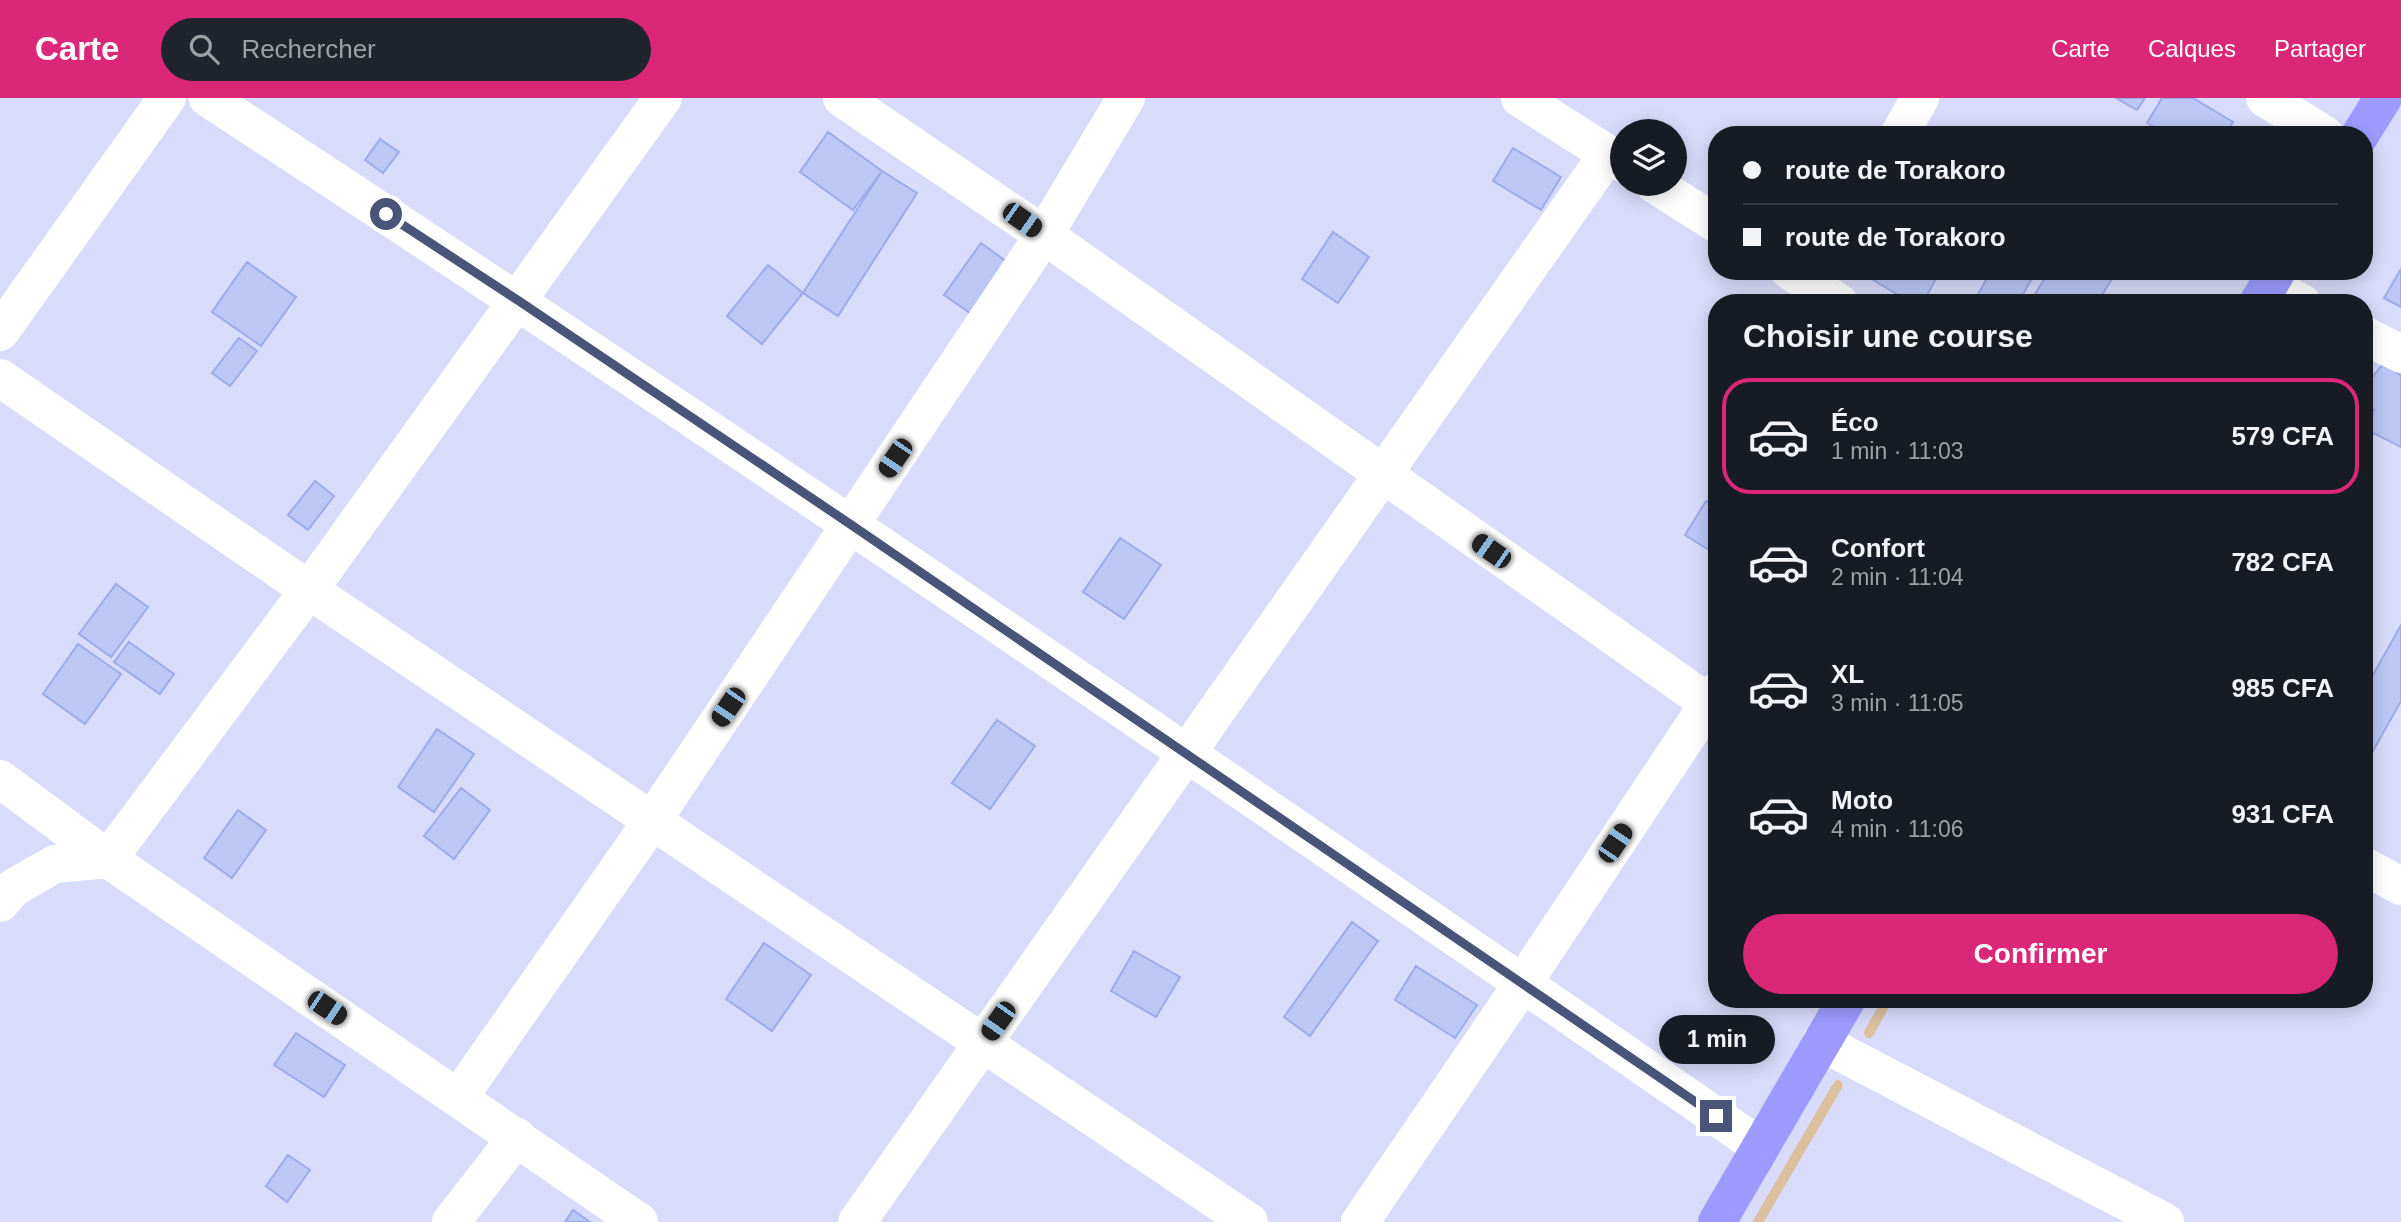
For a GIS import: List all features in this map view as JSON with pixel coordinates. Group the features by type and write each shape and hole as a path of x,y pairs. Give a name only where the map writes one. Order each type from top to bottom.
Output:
{"main road":[{"path":"2365,126 2382,98"},
{"path":"1717,1222 1842,1008"}],"street":[{"path":"0,331 167,98"},
{"path":"208,98 519,301 850,524 1759,1146"},
{"path":"0,903 13,888 55,864 108,859 309,590 663,98"},
{"path":"842,98 1044,235 1383,474 1708,697"},
{"path":"459,1097 652,821 1044,235 1126,98"},
{"path":"1520,98 1610,156"},
{"path":"1904,126 1920,98"},
{"path":"2265,98 2310,126"},
{"path":"857,1222 1383,474 1610,166"},
{"path":"1673,196 1708,218"},
{"path":"2268,286 2284,294"},
{"path":"2373,340 2401,354"},
{"path":"0,379 1249,1222"},
{"path":"1360,1222 1708,710"},
{"path":"0,779 108,859 639,1222"},
{"path":"2373,871 2401,886"},
{"path":"1822,1042 2165,1222"},
{"path":"452,1222 517,1137"}],"shaded area":[{"path":"0,98 2401,98 2401,1222 0,1222"}],"building":[{"path":"2116,98 2145,98 2137,110"},
{"path":"2162,98 2193,98 2233,122 2231,126 2152,126 2147,123"},
{"path":"828,132 882,171 853,210 800,172"},
{"path":"380,139 399,152 383,173 365,160"},
{"path":"1513,148 1561,177 1541,210 1493,181"},
{"path":"882,171 917,193 838,316 803,293"},
{"path":"1333,232 1369,257 1338,303 1302,279"},
{"path":"981,243 1017,269 980,320 944,295"},
{"path":"247,262 296,297 261,346 212,312"},
{"path":"768,265 803,293 762,344 727,316"},
{"path":"2401,269 2401,307 2384,298"},
{"path":"1873,280 1935,280 1928,294 1897,294"},
{"path":"1986,280 2031,280 2023,294 1978,294"},
{"path":"2044,280 2111,280 2103,294 2035,294"},
{"path":"239,338 257,351 230,386 212,373"},
{"path":"2382,365 2401,375 2401,447 2373,433 2373,376"},
{"path":"315,481 334,496 308,530 288,515"},
{"path":"1706,501 1708,502 1708,549 1685,535"},
{"path":"1120,538 1161,565 1124,619 1083,592"},
{"path":"116,584 148,607 111,657 79,634"},
{"path":"2401,625 2401,701 2373,751 2373,675"},
{"path":"129,642 174,674 160,694 114,662"},
{"path":"78,644 121,674 85,724 43,694"},
{"path":"997,720 1035,746 990,809 952,783"},
{"path":"437,729 474,754 434,812 398,787"},
{"path":"461,788 490,810 454,859 424,836"},
{"path":"238,810 266,830 232,878 204,858"},
{"path":"1352,922 1378,941 1310,1036 1284,1017"},
{"path":"764,943 811,975 772,1031 726,999"},
{"path":"1134,951 1180,977 1156,1017 1111,991"},
{"path":"1416,966 1477,1005 1455,1038 1395,1000"},
{"path":"296,1033 345,1065 324,1097 274,1065"},
{"path":"288,1155 310,1170 287,1202 266,1186"},
{"path":"573,1210 590,1222 565,1222"}],"waterway":[{"path":"1869,1033 1883,1008"},
{"path":"1758,1222 1838,1085"}],"route":[{"path":"386,214 850,524 1716,1116"}]}
